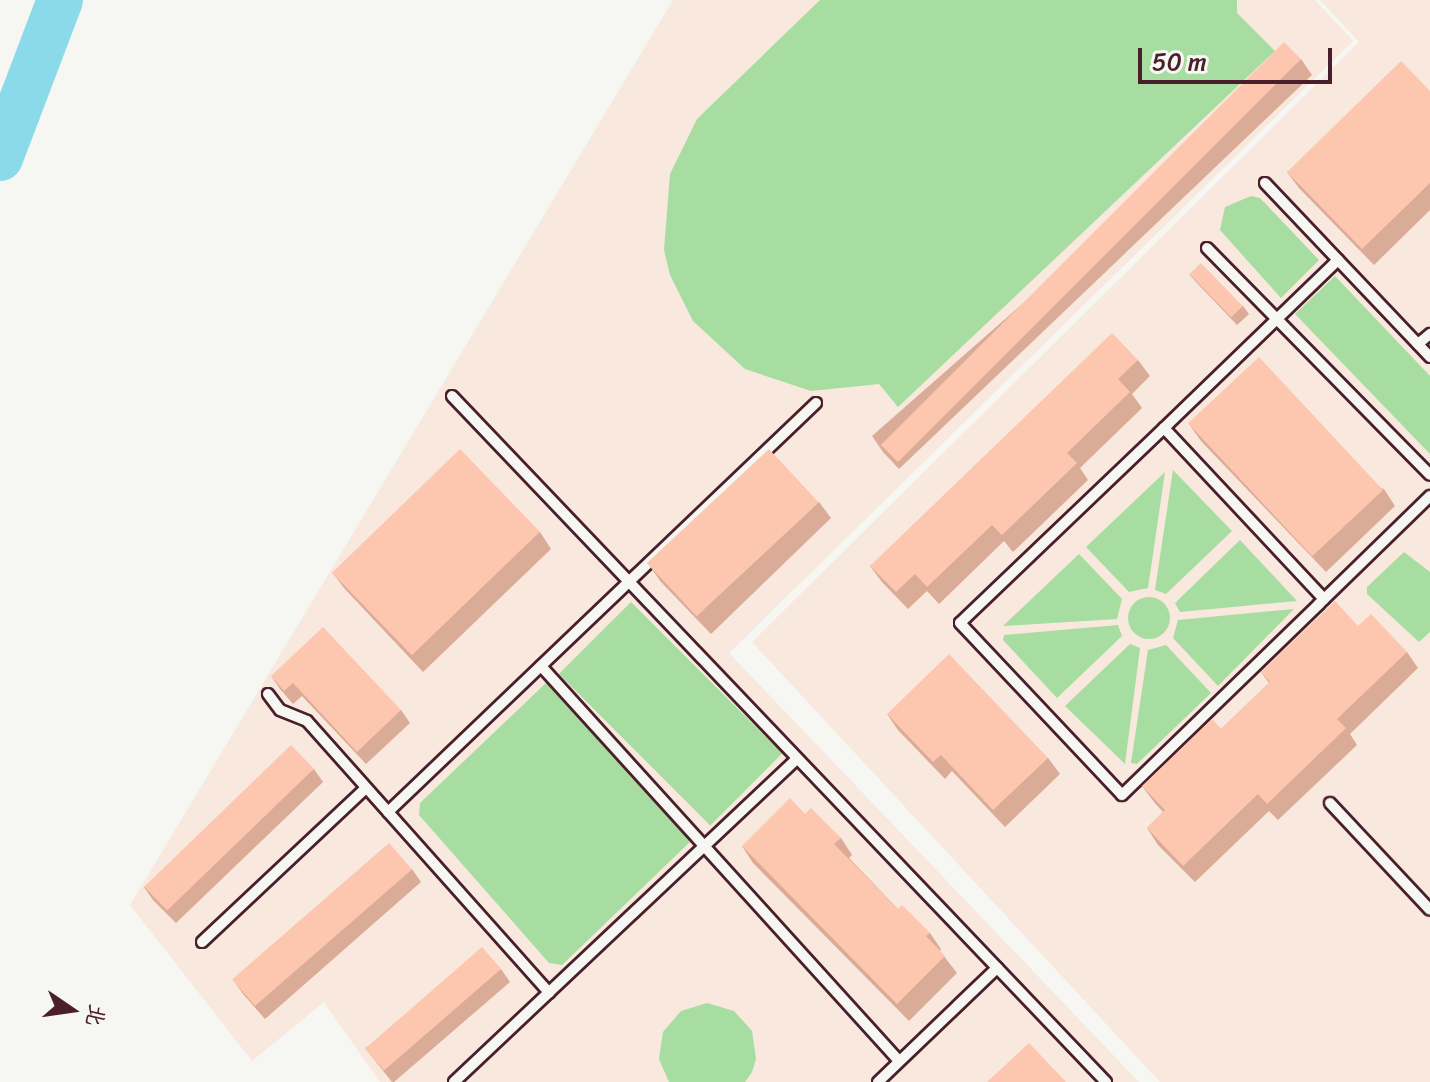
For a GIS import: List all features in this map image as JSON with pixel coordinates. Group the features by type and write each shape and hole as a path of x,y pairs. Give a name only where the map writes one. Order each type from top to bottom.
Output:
{"lane":[{"path":"1265,183 1430,357"},
{"path":"1207,248 1430,475"},
{"path":"1338,260 960,623 1122,795 1430,496"},
{"path":"1418,344 1430,334"},
{"path":"452,396 1106,1082"},
{"path":"388,812 816,403"},
{"path":"1164,428 1324,599"},
{"path":"541,666 899,1061"},
{"path":"268,694 280,710 307,721 549,993"},
{"path":"454,1082 797,759"},
{"path":"202,942 366,788"},
{"path":"1330,803 1430,910"},
{"path":"878,1082 997,968"}],"shaded area":[{"path":"673,0 1315,0 1353,41 729,653 1139,1082 380,1082 324,1002 252,1061 130,905"},
{"path":"1320,0 1430,0 1430,1082 1160,1082 752,642 1359,42"}],"green space":[{"path":"820,0 1237,0 1237,13 1275,51 898,407 879,384 811,391 745,369 693,321 670,275 664,250 670,174 697,119"},
{"path":"1251,196 1260,198 1319,260 1281,298 1220,230 1225,207"},
{"path":"1335,276 1430,376 1430,454 1295,314"},
{"path":"1173,470 1232,531 1166,594 1155,590"},
{"path":"1165,472 1148,588 1129,592 1086,547"},
{"path":"1240,540 1297,601 1180,612 1175,603"},
{"path":"1404,552 1430,572 1430,632 1419,642 1367,594 1367,587"},
{"path":"1079,554 1122,599 1117,619 1003,626"},
{"path":"1149,597 1164,603 1170,618 1164,633 1149,639 1134,633 1128,618 1134,603"},
{"path":"631,602 782,753 710,825 559,674"},
{"path":"1294,609 1218,686 1173,638 1178,620"},
{"path":"1118,625 1122,636 1057,698 1003,640 1004,635"},
{"path":"1130,644 1140,648 1125,764 1065,706"},
{"path":"1166,645 1211,693 1137,764 1131,763 1148,650"},
{"path":"548,681 691,841 562,965 549,963 419,815 420,803"},
{"path":"707,1003 734,1011 752,1031 756,1059 752,1072 745,1082 669,1082 659,1059 663,1032 681,1011"}],"building":[{"path":"1284,42 1301,59 898,462 881,445"},
{"path":"1401,61 1430,91 1430,183 1362,249 1287,172"},
{"path":"1201,263 1243,306 1231,317 1189,274"},
{"path":"1112,333 1138,360 1118,379 1130,392 1067,453 1077,463 1002,535 992,525 927,587 915,574 896,592 870,566"},
{"path":"1259,357 1383,490 1312,556 1188,423"},
{"path":"460,449 540,532 412,655 332,573"},
{"path":"769,449 819,502 697,616 647,563"},
{"path":"1335,601 1358,626 1371,614 1407,652 1337,719 1346,728 1267,804 1258,794 1183,866 1147,828 1165,810 1142,786 1212,719 1221,729 1270,682 1261,672"},
{"path":"323,627 401,710 357,752 293,683 284,691 271,676"},
{"path":"949,654 1048,758 993,810 941,755 933,762 887,714"},
{"path":"291,745 314,769 167,910 144,887"},
{"path":"790,798 805,814 811,808 841,838 834,844 898,909 902,905 930,933 926,936 945,956 897,1004 742,846"},
{"path":"389,843 412,869 255,1006 232,979"},
{"path":"482,947 501,969 384,1071 365,1049"},
{"path":"1029,1043 1066,1082 987,1082"}],"waterway":[{"path":"0,158 60,0"}]}
